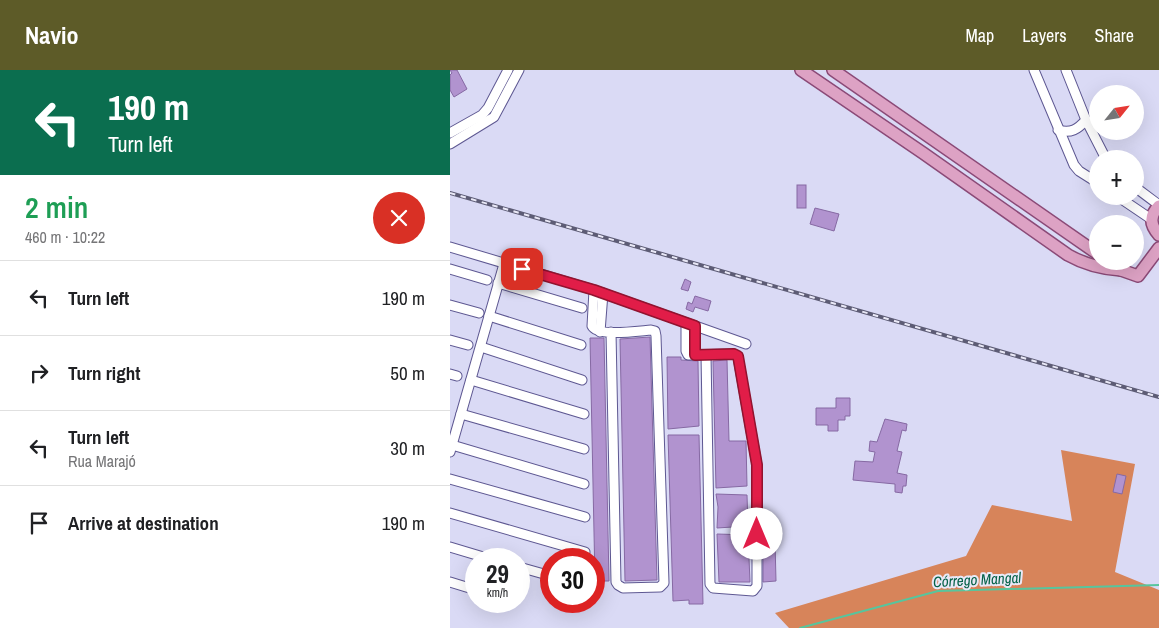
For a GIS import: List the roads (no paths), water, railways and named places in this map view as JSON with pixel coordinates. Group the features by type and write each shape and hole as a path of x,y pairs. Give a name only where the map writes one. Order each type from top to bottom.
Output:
{"main road":[{"path":"801,70 1068,255 1089,264"},
{"path":"825,86 834,71 1089,248"},
{"path":"923,153 931,149 933,144 932,138"},
{"path":"1159,206 1154,211 1151,219 1152,228 1159,235"},
{"path":"1144,268 1159,248"},
{"path":"1120,270 1138,276 1142,270"}],"street":[{"path":"450,133 482,114 488,108 508,70"},
{"path":"450,144 494,118 519,70"},
{"path":"1034,70 1074,165 1089,177"},
{"path":"1066,70 1086,120 1101,150"},
{"path":"1058,130 1065,132 1076,129 1086,120"},
{"path":"1144,194 1159,206"},
{"path":"1130,205 1151,219"},
{"path":"450,247 599,292 746,344"},
{"path":"504,264 451,448 584,484"},
{"path":"450,269 487,280"},
{"path":"498,283 582,308"},
{"path":"599,292 592,326 594,330 600,332 655,331 664,583 660,587 623,588 616,582 611,332"},
{"path":"450,305 479,313"},
{"path":"489,316 581,345"},
{"path":"690,324 686,353 695,355 734,354 738,358 757,465 757,586 753,590 713,588 710,584 706,355"},
{"path":"450,340 468,345"},
{"path":"481,347 582,380"},
{"path":"471,380 584,414"},
{"path":"461,414 584,449"},
{"path":"450,479 585,517"},
{"path":"450,512 572,548"},
{"path":"450,547 465,552"},
{"path":"450,582 465,587"}],"waterway":[{"name":"Córrego Mangal","path":"800,628 938,591 1159,585"}],"railway":[{"path":"450,193 1159,397"}]}
